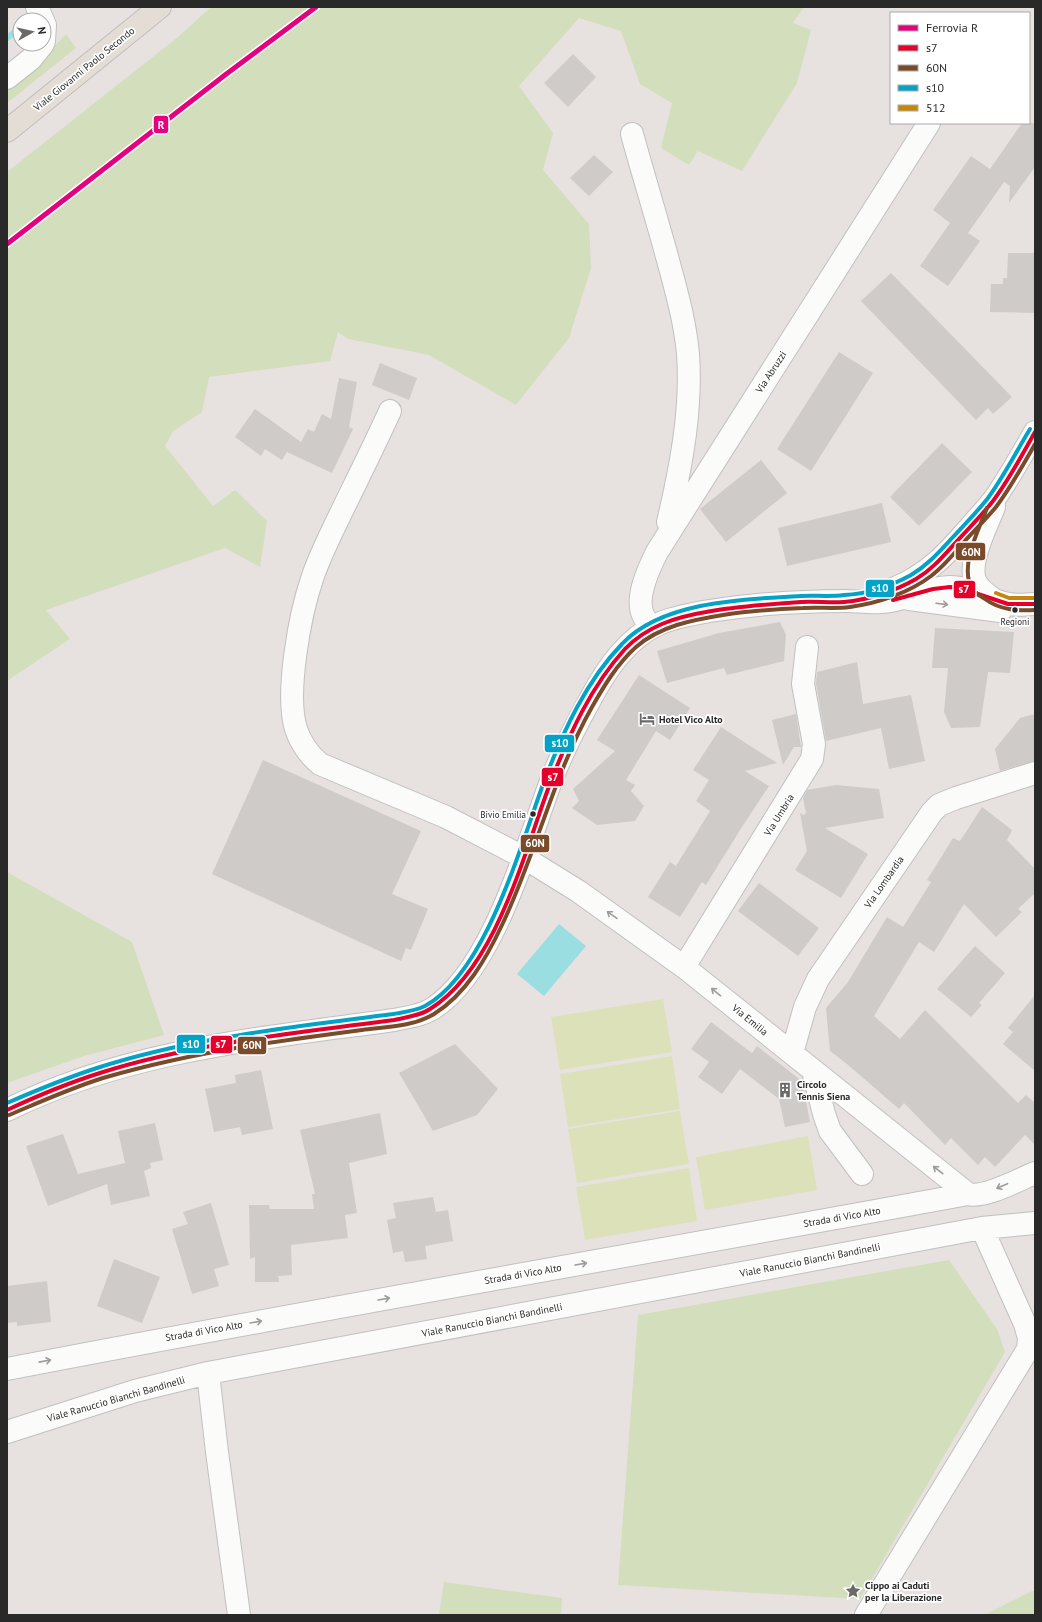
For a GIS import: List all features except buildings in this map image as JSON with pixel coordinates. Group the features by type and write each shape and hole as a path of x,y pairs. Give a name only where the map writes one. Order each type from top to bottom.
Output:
{"main road":[{"name":"Viale Giovanni Paolo Secondo","path":"7,131 160,7"}],"street":[{"path":"7,78 31,59 37,52"},
{"name":"Via Abruzzi","path":"650,628 641,611 642,591 650,567 664,539 928,124"},
{"path":"632,134 674,283 688,354 688,391 682,460 664,539"},
{"name":"Via Emilia","path":"390,411 326,546 312,578 306,597 296,651 292,697 296,728 302,743 310,755 320,764 446,817 523,857 578,891 684,966 968,1194"},
{"path":"849,601 893,589 908,583 926,572 952,548 1000,491 1032,446"},
{"path":"994,599 977,586 973,570 974,559 1000,491"},
{"path":"7,1110 35,1097 80,1080 163,1057 228,1043 394,1020 427,1012 452,992 471,967 502,911 552,778 585,709 603,677 618,656 650,628 683,616 740,606 818,601 881,602 904,598 933,589 950,587 960,588 1008,604 1035,604"},
{"path":"904,598 993,611 1019,612 1035,609"},
{"name":"Via Umbria","path":"684,966 812,759 814,744 803,684 807,647"},
{"name":"Via Lombardia","path":"792,1053 804,1007 818,979 932,812 939,805 956,798 1035,773"},
{"path":"813,1071 830,1131 862,1174"},
{"name":"Strada di Vico Alto","path":"7,1368 427,1290 652,1252 968,1194 974,1196 986,1193 1035,1173"},
{"name":"Viale Ranuccio Bianchi Bandinelli","path":"982,1228 1035,1209"},
{"name":"Viale Ranuccio Bianchi Bandinelli","path":"7,1432 135,1391 208,1373 982,1228 1035,1223"},
{"path":"866,1615 1028,1349 1028,1333 982,1228"},
{"path":"208,1373 217,1452 240,1615"}],"green space":[{"path":"211,7 804,7 793,23 811,30 797,83 742,171 698,151 689,165 661,148 672,103 640,84 621,31 579,18 519,86 553,133 543,170 589,224 591,268 569,338 516,405 429,355 348,339 338,332 330,361 209,377 202,412 173,431 165,446 213,506 235,490 267,521 260,567 225,548 46,610 70,639 7,681 7,172 178,37"},
{"path":"66,34 76,48 7,103 7,85 48,52 52,52 52,49"},
{"path":"7,872 132,942 164,1035 84,1056 7,1083"},
{"path":"663,999 672,1052 560,1070 551,1017"},
{"path":"672,1056 680,1109 568,1127 560,1074"},
{"path":"680,1111 689,1164 577,1183 568,1129"},
{"path":"808,1136 817,1190 705,1210 696,1157"},
{"path":"689,1168 697,1221 585,1240 576,1187"},
{"path":"949,1260 997,1329 1005,1352 860,1599 618,1585 638,1315"},
{"path":"444,1582 562,1598 561,1615 439,1615"},
{"path":"1032,1591 1035,1591 1035,1615 984,1615"}],"water":[{"path":"559,924 586,946 544,996 517,974"}],"waterway":[{"path":"7,38 12,34"}],"rail line":[{"name":"R","path":"7,244 225,75 316,7"}],"transit line":[{"name":"s10","path":"7,1103 85,1072 133,1057 170,1048 244,1034 393,1014 425,1006 447,989 467,965 484,936 513,870 545,779 568,725 597,674 622,644 639,630 659,619 681,611 706,605 755,599 838,596 861,593 887,586 911,575 934,558 984,503 1030,429"},
{"name":"s7","path":"7,1110 88,1077 172,1054 246,1040 394,1020 417,1015 430,1009 453,990 473,966 491,937 506,906 519,873 551,781 565,746 591,695 613,663 625,649 643,634 652,629 673,620 695,614 765,604 853,601 890,591 916,579 933,566 989,506 1010,476 1035,432"},
{"name":"60N","path":"9,1115 91,1082 157,1064 248,1046 398,1026 417,1022 434,1014 456,996 482,963 514,898 555,788 578,733 611,676 636,647 645,640 666,629 700,619 763,610 850,607 882,600 913,587 931,576 945,564 996,507 1012,484 1035,444"},
{"name":"60N","path":"987,508 975,537 969,560 969,581 973,590 991,603 1003,608 1015,610 1035,610"},
{"name":"s7","path":"893,600 933,589 950,587 960,588 1008,604 1035,604"},
{"name":"512","path":"996,593 1009,598 1035,598"}],"place":[{"name":"Regioni","path":"1015,610"},
{"name":"Hotel Vico Alto","path":"647,719"},
{"name":"Bivio Emilia","path":"533,814"},
{"name":"Circolo Tennis Siena","path":"785,1090"},
{"name":"Cippo ai Caduti per la Liberazione","path":"853,1591"}]}
